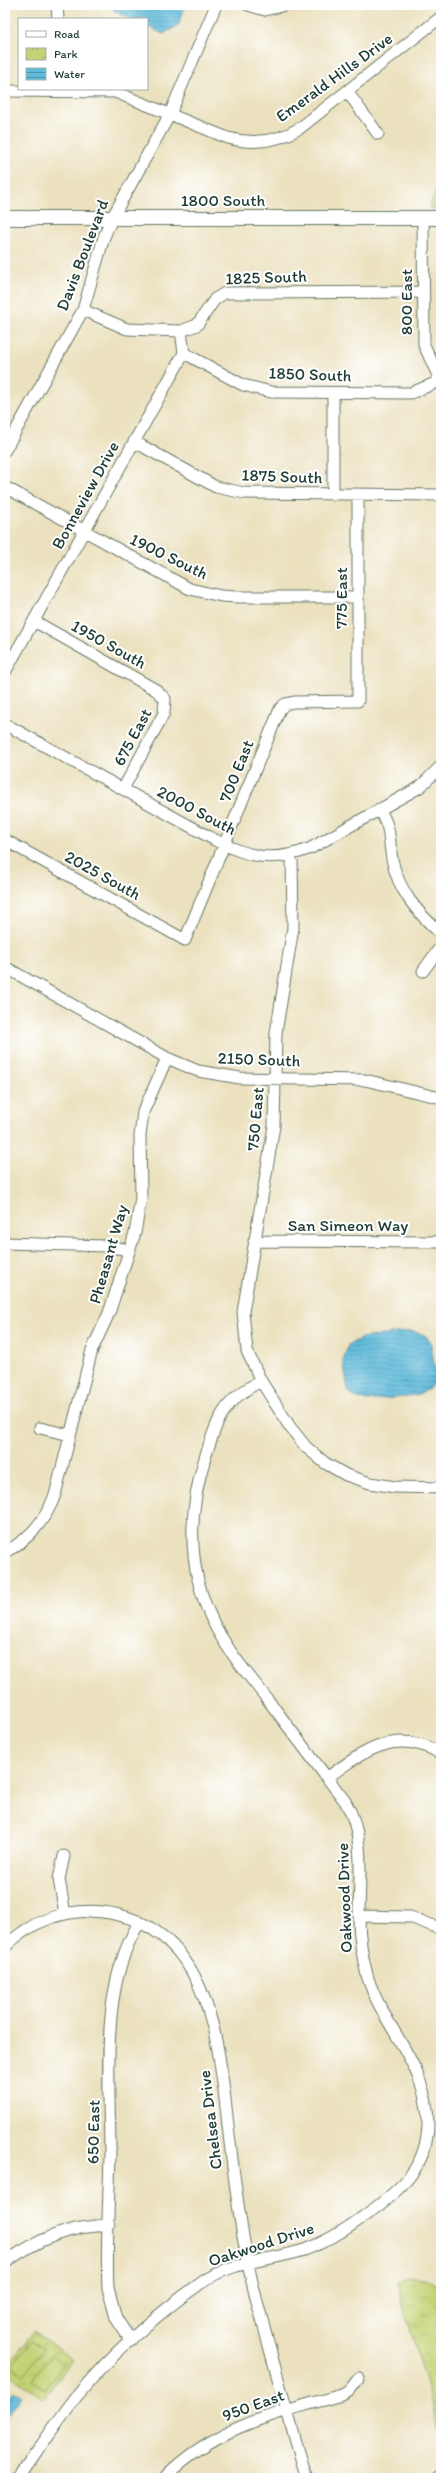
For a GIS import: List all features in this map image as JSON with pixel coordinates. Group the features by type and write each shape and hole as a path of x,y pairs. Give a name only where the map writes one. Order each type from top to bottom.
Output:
{"main road":[{"name":"1800 South","path":"5,218 441,218"}],"street":[{"path":"57,5 58,18"},
{"name":"Davis Boulevard","path":"5,450 83,310 104,237 112,218 170,114 216,5"},
{"path":"248,5 265,10 285,5"},
{"name":"Emerald Hills Drive","path":"5,91 71,90 115,92 228,138 246,142 265,141 283,137 300,128 441,17"},
{"path":"347,91 378,134"},
{"name":"800 East","path":"423,218 424,345 441,381"},
{"name":"1825 South","path":"181,331 197,324 215,299 225,293 423,292"},
{"path":"83,310 127,328 181,331 184,353"},
{"name":"1850 South","path":"184,353 230,379 257,389 285,393 411,393 441,381"},
{"name":"Bonneview Drive","path":"5,672 184,353"},
{"path":"333,393 334,495"},
{"name":"1875 South","path":"134,442 216,487 230,491 258,495 441,495"},
{"name":"1900 South","path":"5,487 175,582 205,594 236,597 358,597"},
{"name":"775 East","path":"285,704 294,702 358,701 358,495"},
{"name":"1950 South","path":"34,621 156,690 165,699"},
{"name":"675 East","path":"123,789 164,713 165,699"},
{"name":"700 East","path":"185,940 278,715 285,704"},
{"name":"2000 South","path":"5,724 224,845 263,857 292,856 311,848 379,809"},
{"path":"441,766 420,787 379,809 390,831 392,858 402,887 415,909 441,934"},
{"name":"2025 South","path":"5,840 185,940"},
{"name":"750 East","path":"292,856 293,928 276,1033 274,1126 254,1241 243,1325 247,1351 261,1381 290,1427 306,1447 336,1470 358,1479 382,1486 441,1488"},
{"path":"423,971 441,946"},
{"name":"2150 South","path":"5,968 167,1058 212,1075 365,1080 441,1098"},
{"name":"Pheasant Way","path":"5,1552 28,1536 49,1509 57,1488 92,1350 109,1313 129,1250 141,1198 140,1136 143,1112 167,1058"},
{"name":"San Simeon Way","path":"254,1241 441,1242"},
{"path":"5,1243 106,1246 129,1250"},
{"name":"Oakwood Drive","path":"19,2478 76,2397 131,2341 208,2277 225,2269 305,2249 350,2227 405,2185 417,2168 425,2148 428,2116 421,2084 410,2055 381,2008 369,1981 361,1947 359,1916 360,1851 357,1827 345,1801 229,1649 210,1615 195,1563 192,1529 194,1500 214,1429 223,1411 234,1398 261,1381"},
{"path":"40,1428 70,1435"},
{"path":"327,1778 357,1755 385,1744 418,1745 441,1754"},
{"path":"64,1856 59,1879 65,1914"},
{"name":"Chelsea Drive","path":"5,1947 31,1927 65,1914 101,1912 123,1917 139,1923 162,1938 181,1957 195,1978 211,2015 220,2056 234,2180 248,2264 287,2410 307,2478"},
{"path":"359,1916 402,1916 441,1929"},
{"name":"650 East","path":"131,2341 118,2324 109,2295 112,2000 121,1960 139,1923"},
{"path":"5,2263 25,2249 55,2235 85,2227 109,2225"},
{"name":"950 East","path":"164,2478 188,2456 218,2436 247,2422 342,2395 349,2391 359,2378"}],"green space":[{"path":"441,178 441,208 429,208"},
{"path":"409,2277 429,2280 441,2287 441,2438 397,2283"},
{"path":"34,2331 73,2360 43,2399 5,2370"},
{"path":"32,2340 44,2349 24,2375 12,2366"},
{"path":"52,2355 64,2364 44,2389 32,2380"}],"water":[{"path":"113,5 186,5 178,26 163,34 148,26 148,18 129,18 114,11"},
{"path":"411,1331 425,1335 431,1343 436,1377 429,1389 416,1395 367,1401 353,1396 348,1390 343,1360 348,1345 362,1338"},
{"path":"13,2390 22,2396 8,2416 5,2414 5,2402"}]}
